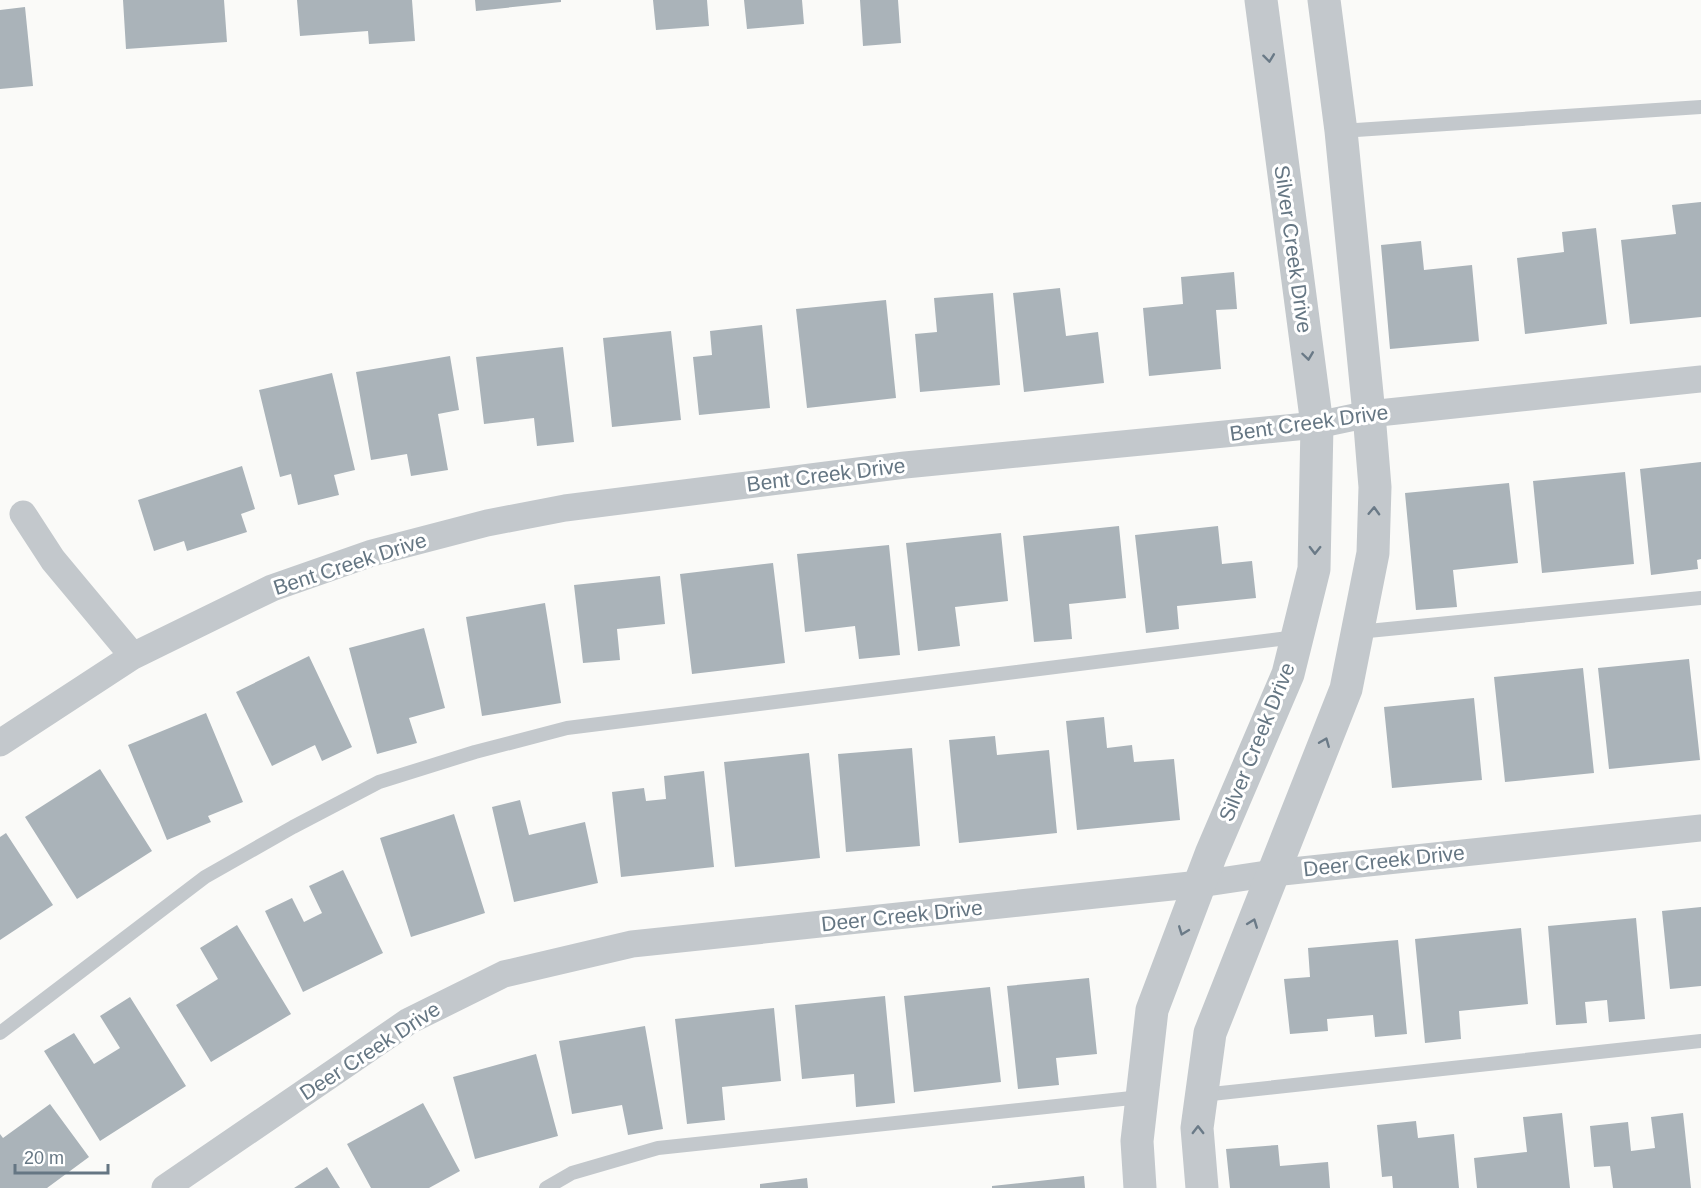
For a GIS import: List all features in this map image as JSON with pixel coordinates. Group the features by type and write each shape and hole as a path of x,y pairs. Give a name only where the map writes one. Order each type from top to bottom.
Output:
{"street":[{"name":"Silver Creek Drive","path":"1140,1188 1137,1141 1152,1010 1200,884 1288,674 1314,569 1317,425 1262,0"},
{"path":"1202,1188 1197,1128 1210,1033 1346,689 1373,553 1375,487 1369,414 1341,131 1324,0"},
{"name":"Bent Creek Drive","path":"0,743 133,656 272,588 372,554 487,523 565,508 905,465 1317,425 1369,414 1701,379"},
{"path":"23,514 53,560 133,656"},
{"name":"Deer Creek Drive","path":"177,1185 409,1021 504,974 632,944 1701,828"}],"lane":[{"path":"1341,131 1701,106"},
{"path":"1358,632 1701,598"},
{"path":"0,1033 205,877 379,782 475,752 567,728 1296,637"},
{"path":"1200,1095 1701,1041"},
{"path":"546,1188 572,1173 658,1148 1141,1097"}],"building":[{"path":"123,0 224,0 227,42 126,49"},
{"path":"297,0 412,0 415,41 369,44 368,31 300,36"},
{"path":"475,0 561,0 561,2 476,11"},
{"path":"653,0 707,0 709,26 656,30"},
{"path":"744,0 802,0 804,24 747,29"},
{"path":"860,0 898,0 901,43 863,46"},
{"path":"25,7 33,86 0,89 0,10"},
{"path":"1701,202 1701,317 1630,324 1621,240 1676,234 1672,205"},
{"path":"1596,228 1607,324 1525,334 1517,258 1564,252 1562,232"},
{"path":"1421,241 1424,270 1472,265 1479,341 1390,349 1381,245"},
{"path":"1234,272 1237,309 1216,310 1221,369 1149,376 1143,308 1183,304 1181,277"},
{"path":"1060,288 1066,336 1098,332 1104,383 1024,392 1013,293"},
{"path":"993,293 1000,385 920,392 915,334 937,332 934,298"},
{"path":"886,300 896,398 807,408 796,309"},
{"path":"762,325 770,408 699,415 693,357 712,355 710,331"},
{"path":"671,331 681,420 612,427 603,338"},
{"path":"563,347 574,442 537,446 534,418 484,424 476,357"},
{"path":"450,356 459,410 438,414 448,470 411,476 407,454 371,460 356,372"},
{"path":"332,373 355,470 334,475 339,495 298,505 291,474 280,477 259,390"},
{"path":"1701,462 1701,559 1697,560 1698,569 1651,575 1640,469"},
{"path":"242,466 255,509 241,514 247,532 187,551 184,541 154,551 138,500"},
{"path":"1625,472 1634,564 1542,573 1533,481"},
{"path":"1509,483 1518,563 1453,570 1457,607 1416,610 1405,493"},
{"path":"1119,526 1126,598 1069,604 1072,639 1034,642 1023,536"},
{"path":"1218,526 1222,564 1252,561 1256,598 1177,606 1179,629 1146,633 1135,535"},
{"path":"1001,533 1008,601 955,607 960,646 918,651 906,543"},
{"path":"889,545 900,655 859,659 855,626 805,632 797,554"},
{"path":"773,563 785,663 692,674 680,574"},
{"path":"660,576 665,624 617,629 620,660 583,663 574,585"},
{"path":"545,603 561,703 482,716 466,617"},
{"path":"424,628 445,708 409,718 417,743 377,754 349,648"},
{"path":"309,656 352,747 322,761 315,745 272,766 236,692"},
{"path":"1689,659 1700,760 1609,769 1598,668"},
{"path":"1583,668 1594,773 1505,782 1494,677"},
{"path":"1474,698 1482,780 1392,788 1384,707"},
{"path":"206,713 243,802 208,816 211,822 167,840 128,745"},
{"path":"1104,717 1107,748 1132,745 1134,762 1174,759 1180,820 1077,830 1066,721"},
{"path":"995,736 997,755 1049,750 1057,833 959,843 949,740"},
{"path":"912,748 920,846 846,852 838,754"},
{"path":"809,753 820,858 735,867 724,762"},
{"path":"100,769 152,851 77,899 25,817"},
{"path":"704,771 714,867 621,877 612,792 644,788 646,801 666,799 664,776"},
{"path":"520,800 529,835 585,822 598,883 514,902 492,807"},
{"path":"454,814 485,913 411,937 380,838"},
{"path":"6,833 53,905 0,940 0,837"},
{"path":"343,870 383,953 303,992 265,911 292,898 304,922 322,913 309,886"},
{"path":"1701,907 1701,986 1670,989 1662,911"},
{"path":"1636,918 1645,1019 1609,1022 1607,1000 1585,1002 1587,1023 1556,1025 1548,926"},
{"path":"237,925 291,1014 211,1062 176,1005 218,979 200,948"},
{"path":"1521,928 1528,1004 1459,1011 1461,1039 1425,1043 1415,939"},
{"path":"1398,940 1407,1034 1375,1037 1373,1015 1327,1019 1328,1031 1290,1034 1284,979 1310,977 1308,948"},
{"path":"1089,978 1097,1054 1056,1058 1059,1085 1018,1089 1007,986"},
{"path":"990,987 1001,1082 914,1092 904,996"},
{"path":"885,996 895,1103 856,1107 854,1074 802,1079 795,1005"},
{"path":"130,997 186,1086 100,1141 44,1051 74,1033 94,1064 120,1048 100,1016"},
{"path":"774,1008 781,1081 722,1087 725,1120 687,1124 675,1019"},
{"path":"645,1026 663,1129 628,1135 622,1105 572,1114 559,1041"},
{"path":"536,1054 558,1136 475,1159 453,1077"},
{"path":"423,1103 460,1171 429,1188 371,1188 347,1144"},
{"path":"50,1104 89,1157 47,1188 0,1188 0,1134 3,1138"},
{"path":"1562,1113 1570,1188 1477,1188 1474,1158 1527,1152 1523,1117"},
{"path":"1683,1113 1691,1188 1613,1188 1610,1166 1594,1167 1590,1126 1628,1122 1631,1151 1655,1148 1651,1117"},
{"path":"1416,1121 1418,1138 1454,1134 1459,1188 1393,1188 1392,1176 1382,1177 1377,1125"},
{"path":"1278,1145 1280,1166 1328,1162 1330,1188 1230,1188 1226,1149"},
{"path":"327,1167 340,1188 294,1188"},
{"path":"1084,1176 1085,1188 992,1188 992,1186"},
{"path":"807,1178 808,1188 760,1188 760,1184"}]}
